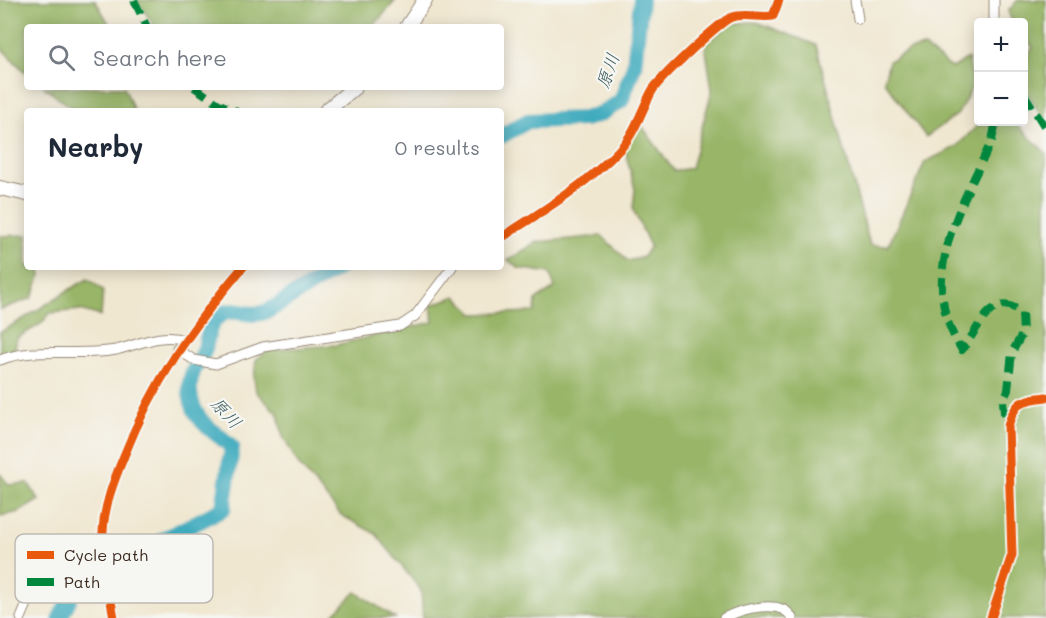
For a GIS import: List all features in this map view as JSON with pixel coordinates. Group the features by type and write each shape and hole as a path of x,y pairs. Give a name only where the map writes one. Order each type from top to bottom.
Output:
{"street":[{"path":"409,24 425,0"},
{"path":"504,236 578,186 618,151 637,124 659,81 671,72 691,49 730,18 773,16 779,0"},
{"path":"855,0 858,19"},
{"path":"994,0 994,18"},
{"path":"330,108 351,90"},
{"path":"0,188 24,193"},
{"path":"105,534 107,505 138,420 177,349 241,270"},
{"path":"177,349 205,364 237,358 263,347 400,326 415,316 450,270"},
{"path":"0,360 16,353 113,350 166,337 184,340"},
{"path":"992,618 1012,555 1008,426 1016,407 1023,399 1046,397"},
{"path":"21,618 28,603"},
{"path":"111,603 114,618"},
{"path":"724,618 738,610 777,605 789,611 792,618"}],"green space":[{"path":"0,0 95,0 109,24 24,24 24,71 0,47"},
{"path":"137,0 396,0 375,24 153,24"},
{"path":"1018,0 1046,0 1046,122 1028,93 1028,56 1033,47 1028,42 1028,18 1011,18 1008,11"},
{"path":"757,22 816,45 870,245 888,246 925,162 956,147 977,126 1018,126 1046,153 1046,618 423,618 421,590 376,534 341,515 299,465 283,437 278,414 256,392 254,378 256,360 268,350 336,345 433,322 431,305 456,296 474,314 535,312 536,300 555,288 550,273 518,268 508,260 537,242 602,236 628,261 643,257 650,246 633,209 635,189 623,143 642,126 674,171 691,168 712,90 705,44 731,23"},
{"path":"924,47 952,68 968,58 973,85 958,114 926,137 884,81 889,61 909,50"},
{"path":"48,90 125,90 133,108 72,108"},
{"path":"24,235 24,270 40,270 41,275 32,298 0,310 0,236"},
{"path":"88,279 103,290 101,316 80,310 50,313 41,324 17,338 15,348 0,361 0,332"},
{"path":"0,474 9,485 28,483 39,500 19,512 0,516"},
{"path":"356,592 395,618 330,618"}],"waterway":[{"name":"原川","path":"504,134 528,121 584,119 600,114 621,101 634,66 641,0"},
{"name":"原川","path":"174,534 223,509 232,448 198,416 190,395 193,372 204,351 210,328 215,320 224,313 234,311 255,314 268,311 335,270"},
{"name":"原川","path":"60,618 68,603"}],"marked path":[{"path":"134,0 146,24"},
{"path":"198,90 229,108"},
{"path":"1028,100 1046,129"},
{"path":"995,126 992,140 956,218 943,270 942,297 949,323 962,350 987,314 994,308 1002,305 1012,307 1022,313 1023,333 1012,352 1008,390 1003,401 1005,425"}],"cycle path":[{"path":"504,236 563,197 606,163 625,144 652,91 665,75 715,29 732,17 773,16 779,0"},
{"path":"103,534 107,503 117,474 148,404 190,334 241,270"},
{"path":"991,618 1012,555 1008,426 1014,411 1021,403 1046,397"},
{"path":"112,603 114,618"}]}
